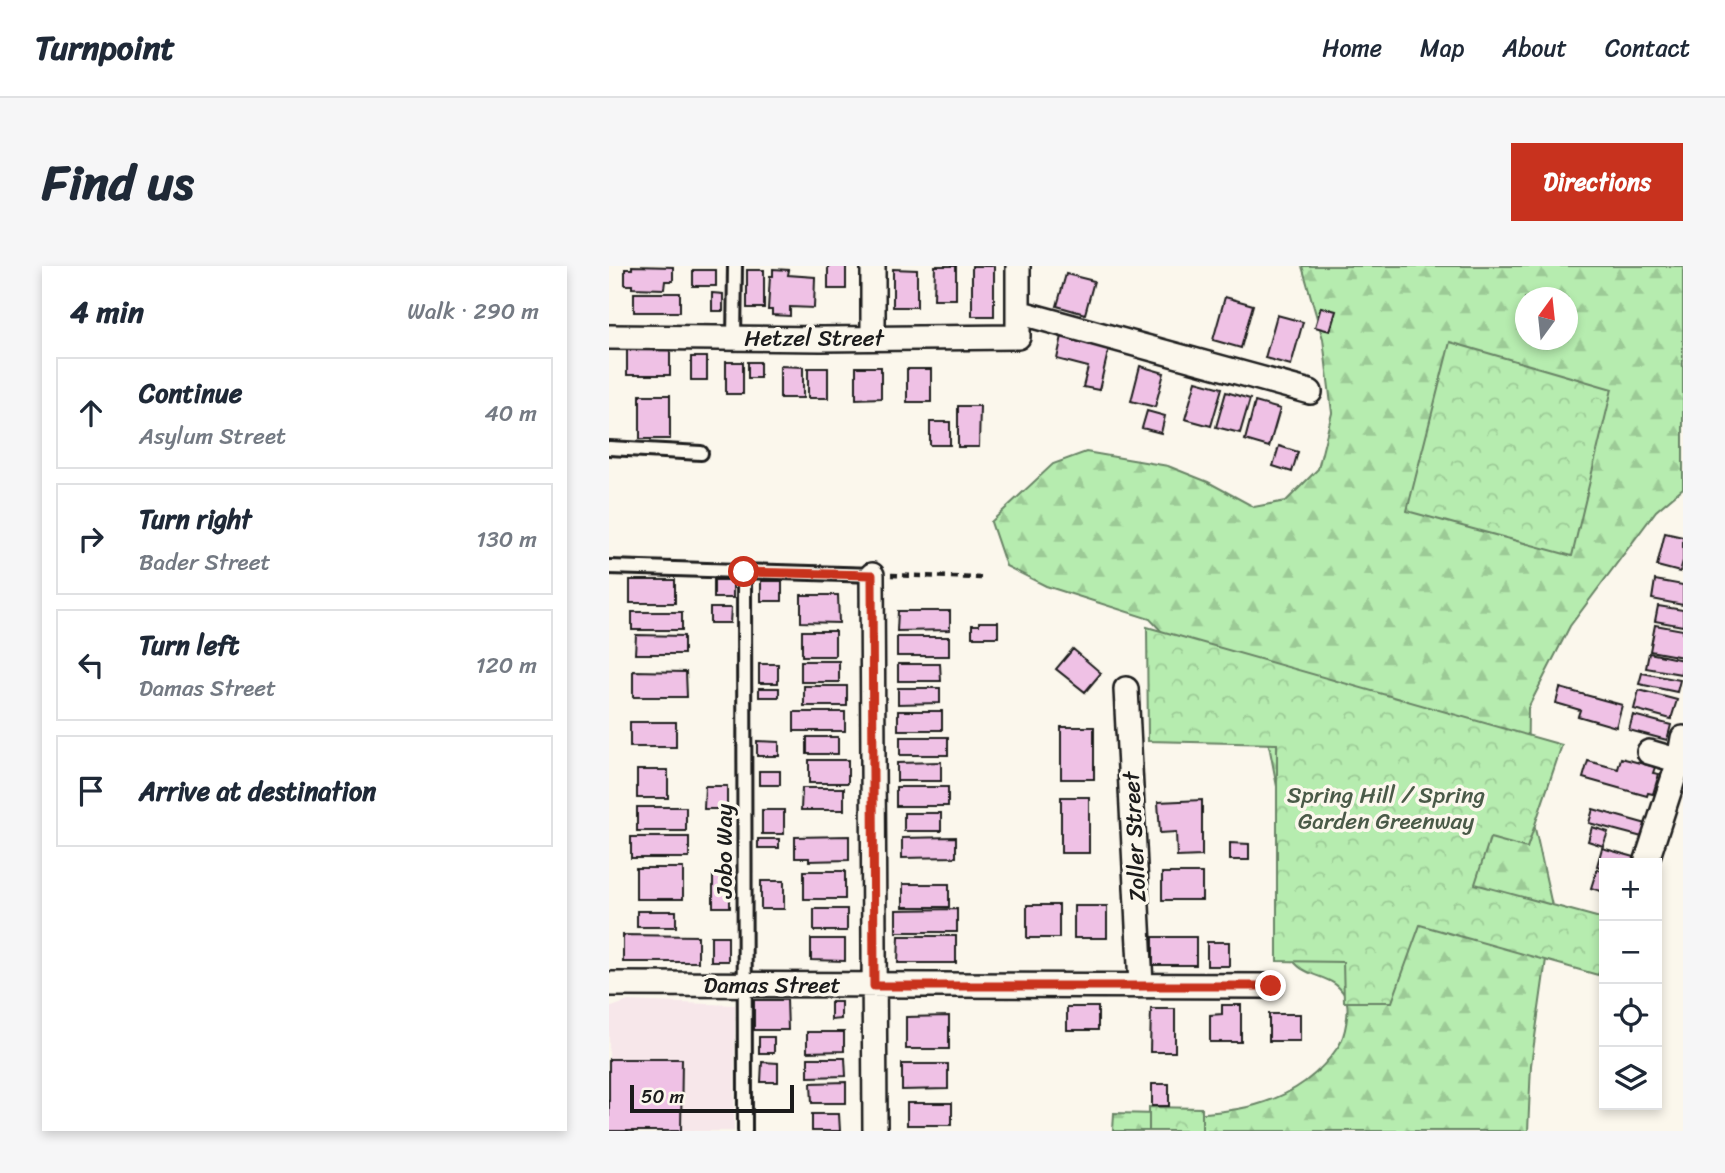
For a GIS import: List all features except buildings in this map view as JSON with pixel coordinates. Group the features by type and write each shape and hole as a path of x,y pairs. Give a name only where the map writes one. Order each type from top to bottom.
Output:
{"street":[{"path":"873,266 873,338"},
{"path":"1018,266 1018,312 1310,393"},
{"name":"Hetzel Street","path":"609,337 1018,337 1018,312"},
{"path":"876,575 876,1131"},
{"name":"Zoller Street","path":"1126,689 1141,985"},
{"path":"1648,858 1681,761 1683,738"},
{"path":"1649,752 1681,761"},
{"name":"Damas Street","path":"609,984 1271,986"}],"lane":[{"path":"734,339 735,266"},
{"path":"609,448 701,453"},
{"path":"609,567 876,575"},
{"name":"Jobo Way","path":"744,572 745,1131"}],"path":[{"path":"876,575 981,578"}],"shaded area":[{"path":"628,1001 735,1005 734,1131 609,1131 609,1008"}],"green space":[{"path":"1302,266 1683,266 1683,488 1656,511 1570,626 1528,708 1527,792 1553,910 1531,1065 1528,1131 1113,1131 1114,1113 1207,1113 1266,1102 1292,1090 1317,1072 1338,1047 1346,1022 1347,1001 1336,985 1302,969 1282,950 1284,823 1269,745 1150,619 1046,586 1006,566 991,522 1053,464 1086,452 1168,466 1208,482 1254,507 1286,501 1318,469 1332,413 1323,339"},
{"path":"1450,342 1612,389 1572,556 1407,511"},
{"name":"Spring Hill / Spring Garden Greenway","path":"1147,627 1562,745 1527,848 1490,838 1475,884 1599,918 1598,975 1420,925 1392,1002 1344,1002 1343,962 1277,961 1277,744 1148,741"},
{"path":"1149,1107 1202,1108 1202,1131 1149,1131"}],"route":[{"path":"744,572 872,575 874,986 1271,986"}]}
